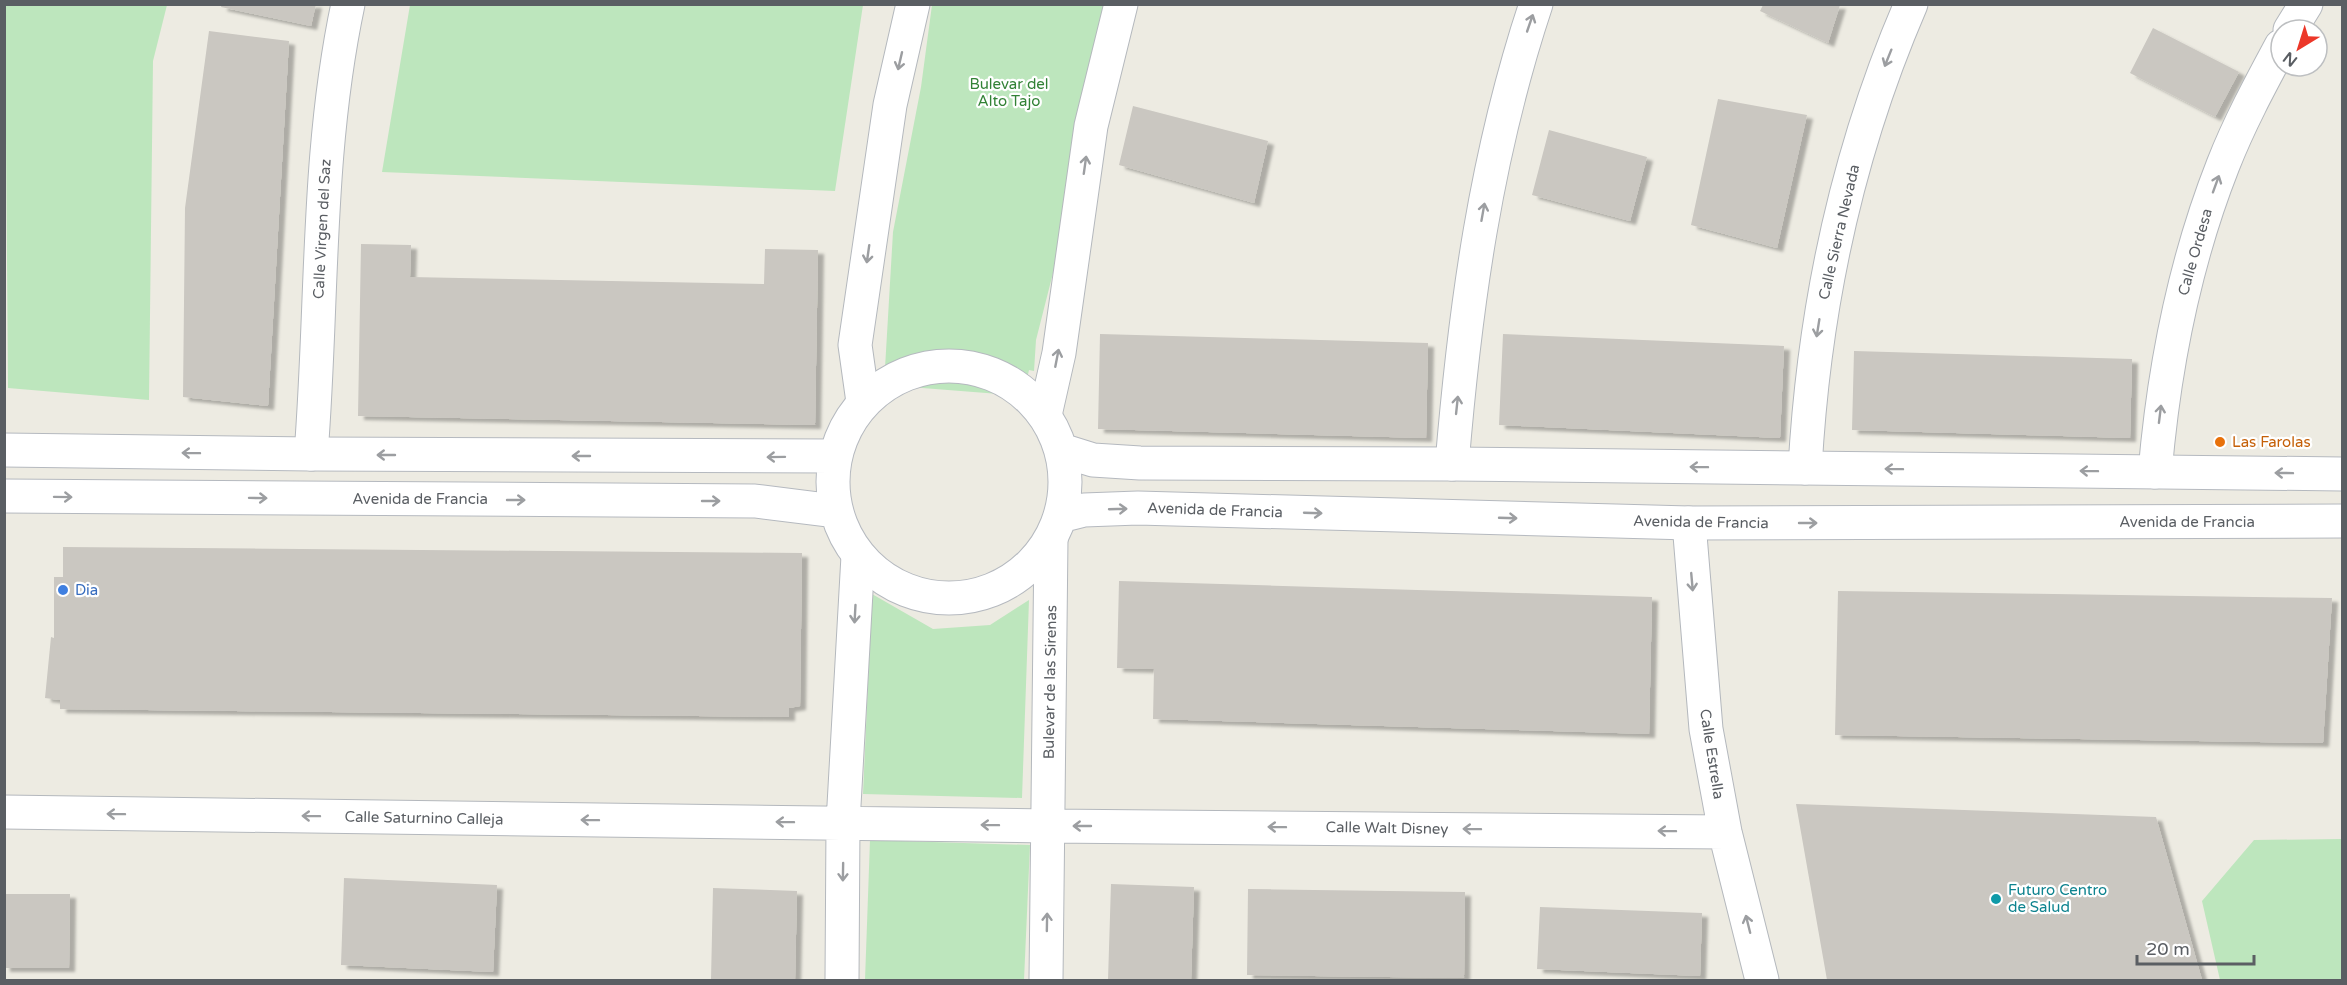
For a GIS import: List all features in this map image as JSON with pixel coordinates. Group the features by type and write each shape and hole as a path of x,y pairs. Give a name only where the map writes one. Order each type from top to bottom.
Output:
{"street":[{"name":"Calle Virgen del Saz","path":"311,454 316,399 321,230 327,143 341,38 348,4"},
{"path":"863,402 855,345 890,105 913,4"},
{"path":"1056,528 1036,560 1018,577 972,597 946,599 922,596 898,587 876,573 858,556 844,535 836,511 831,484 834,456 845,427 863,402 884,385 913,371 942,365 972,368 1000,377 1045,415 1059,353 1091,126 1121,4"},
{"path":"1452,464 1468,295 1487,192 1524,41 1536,4"},
{"name":"Calle Sierra Nevada","path":"1805,468 1809,401 1817,334 1830,263 1861,140 1886,63 1911,4"},
{"path":"2297,18 2306,4"},
{"name":"Calle Ordesa","path":"2155,472 2165,374 2200,229 2223,163 2269,69"},
{"name":"Bulevar de las Sirenas","path":"1045,415 1061,450 1065,472 1065,494 1056,528 1046,981"},
{"path":"4,450 834,456"},
{"path":"1061,450 1093,460 1140,463 1452,464 2343,474"},
{"name":"Avenida de Francia","path":"4,496 755,501 836,511"},
{"name":"Avenida de Francia","path":"1056,528 1084,510 1138,508 1689,523 2343,521"},
{"name":"Calle Estrella","path":"1689,523 1706,729 1725,832 1762,981"},
{"path":"842,981 843,823 858,556"},
{"name":"Calle Saturnino Calleja","path":"4,812 843,823"},
{"path":"843,823 1048,826"},
{"name":"Calle Walt Disney","path":"1048,826 1725,832"}],"green space":[{"path":"5,5 167,5 153,61 149,400 8,388"},
{"path":"410,5 863,5 835,191 382,172"},
{"name":"Bulevar del Alto Tajo","path":"932,5 1121,5 1036,340 1034,371 1029,370 1023,396 884,385 893,232 921,87"},
{"path":"872,594 933,629 990,625 1029,600 1022,798 863,794"},
{"path":"2342,839 2342,980 2220,980 2202,901 2254,840"},
{"path":"870,840 1030,845 1024,980 865,980"}],"building":[{"path":"222,4 316,4 311,26 221,7"},
{"path":"1763,5 1840,5 1828,43 1760,11"},
{"path":"2153,28 2239,72 2215,117 2130,73"},
{"path":"209,31 289,41 268,406 183,397 185,208"},
{"path":"1718,99 1807,115 1777,248 1691,225"},
{"path":"1133,106 1268,141 1254,203 1119,165"},
{"path":"1549,130 1647,157 1630,221 1532,195"},
{"path":"361,244 411,245 410,277 764,284 765,249 818,250 815,425 358,416"},
{"path":"1100,334 1428,343 1426,438 1098,429"},
{"path":"1503,334 1784,346 1780,438 1499,425"},
{"path":"1854,351 2132,359 2130,438 1852,430"},
{"path":"63,547 802,553 800,706 789,708 789,717 60,709 60,700 45,698 51,637 54,638 54,577 63,577"},
{"path":"1119,581 1652,597 1649,734 1153,719 1154,669 1117,668"},
{"path":"1838,591 2332,598 2323,743 1835,735"},
{"name":"Futuro Centro de Salud","path":"1796,804 2156,817 2202,980 1827,980"},
{"path":"344,878 497,885 493,972 341,965"},
{"path":"1111,884 1194,887 1191,980 1108,980"},
{"path":"713,888 797,891 795,980 711,980"},
{"path":"1248,889 1465,892 1464,978 1247,975"},
{"path":"4,894 70,894 69,968 4,968"},
{"path":"1540,907 1702,913 1700,976 1537,969"}],"place":[{"name":"Las Farolas","path":"2220,442"},
{"name":"Dia","path":"63,590"},
{"name":"Futuro Centro de Salud","path":"1996,899"}]}
